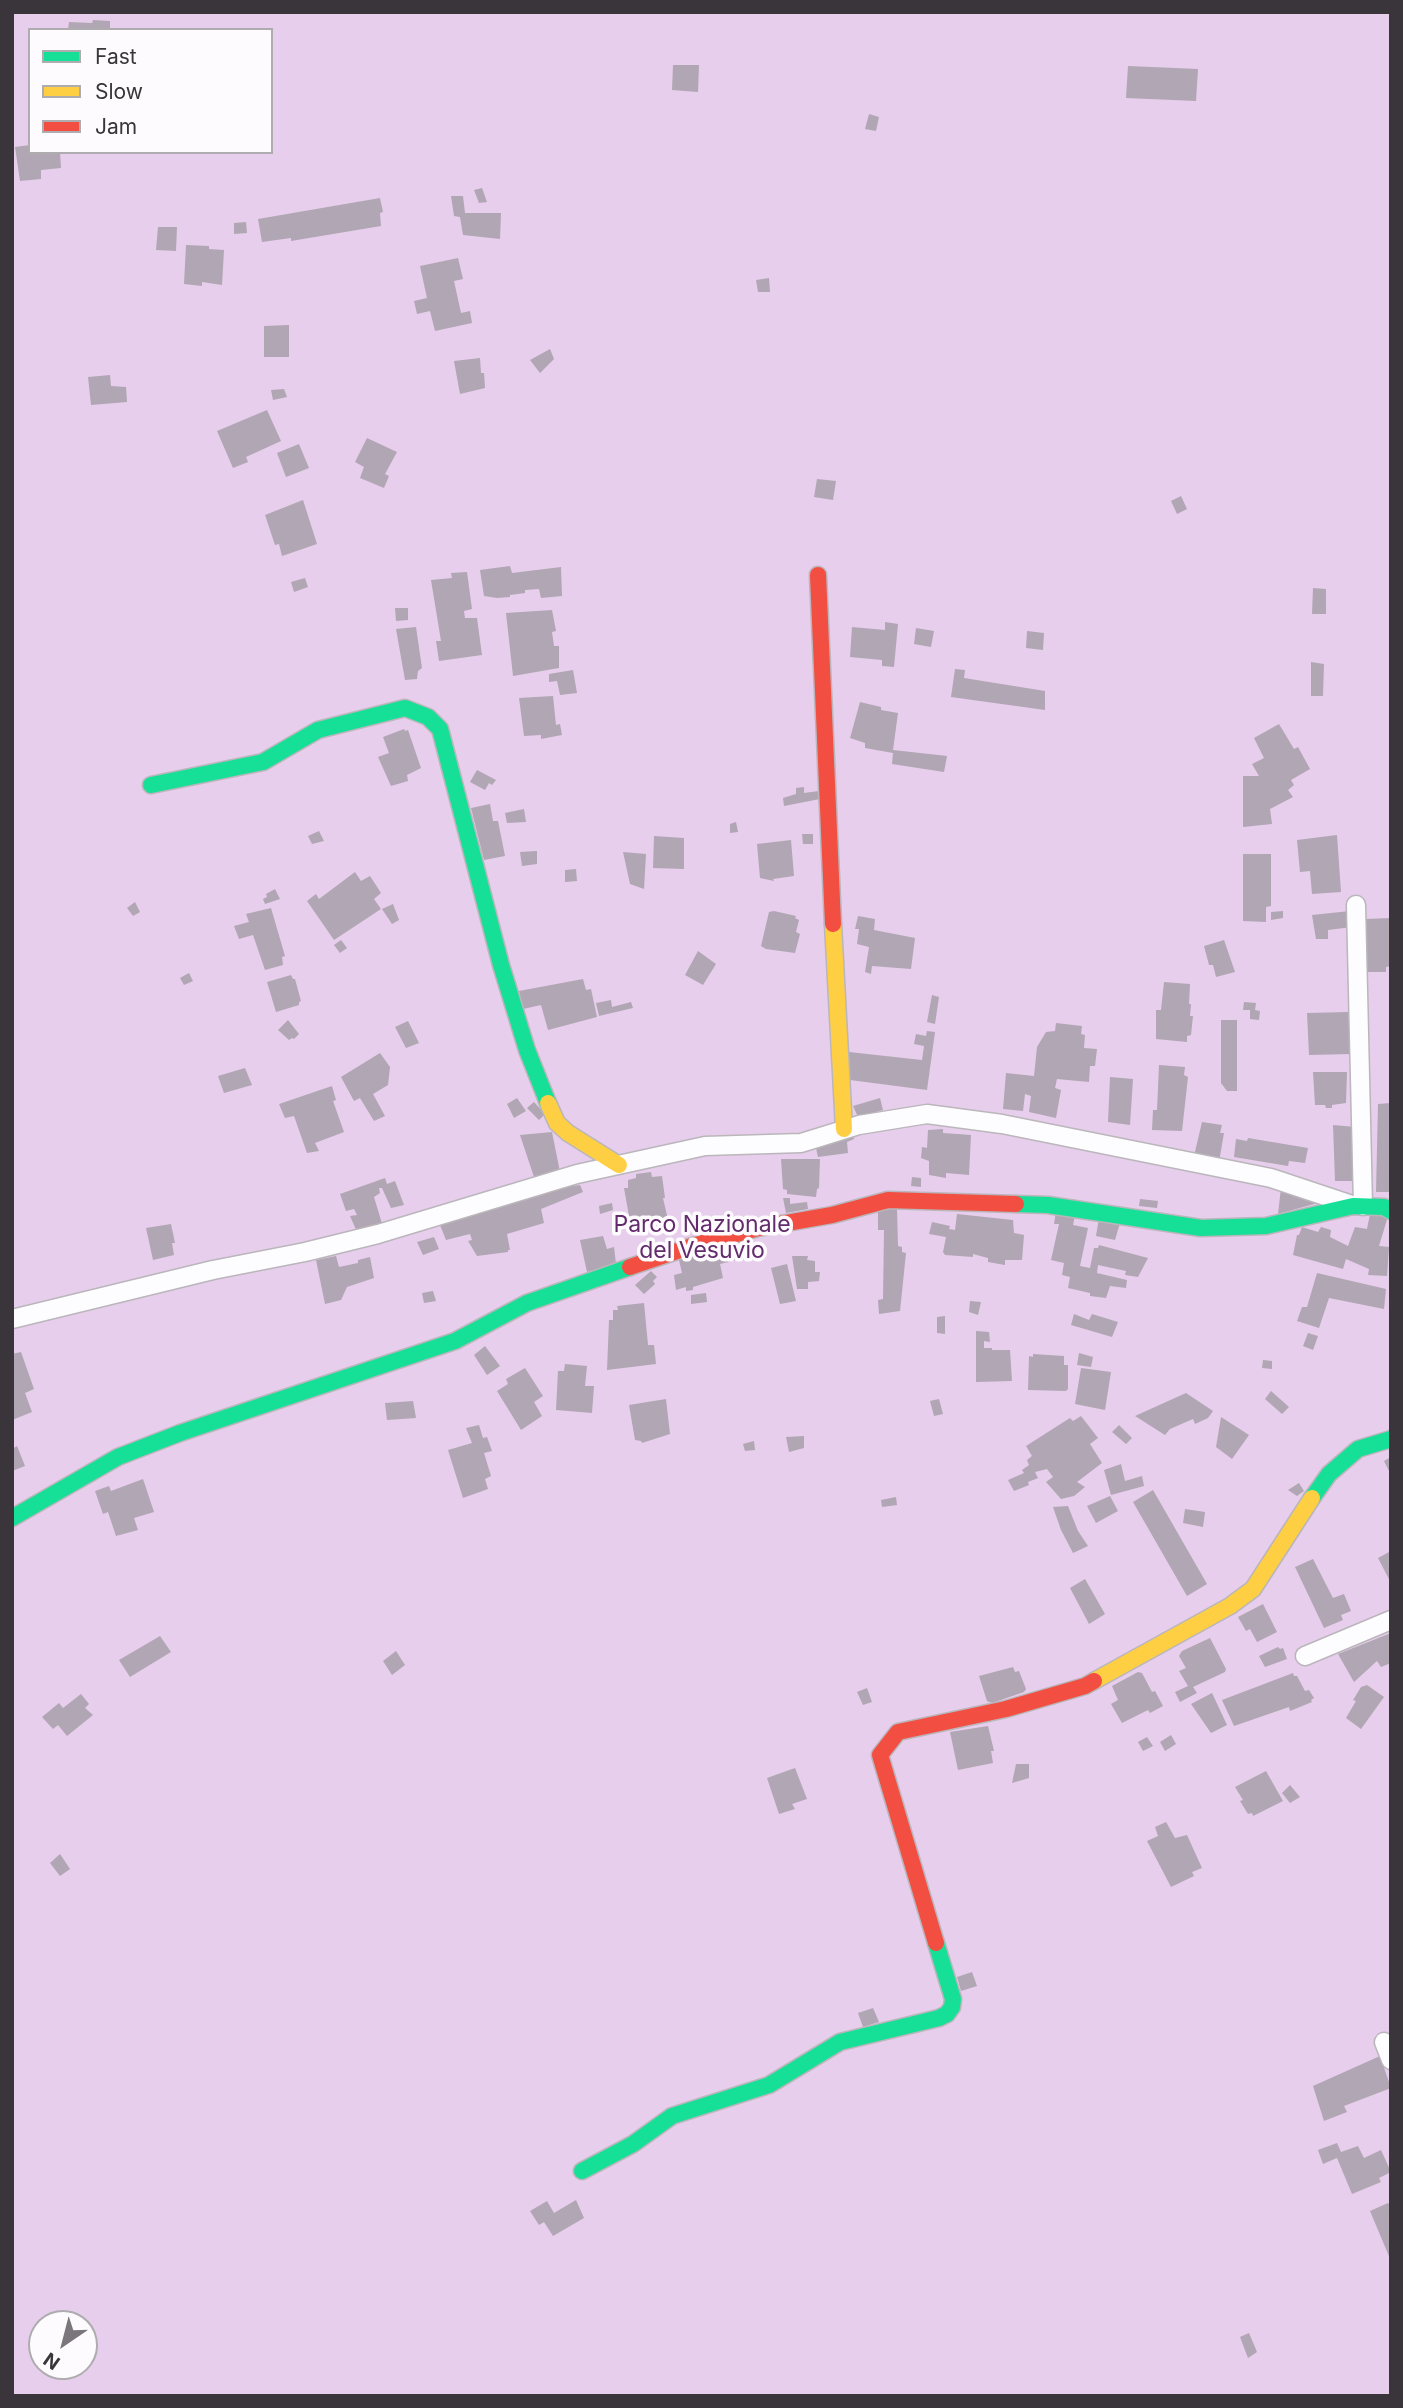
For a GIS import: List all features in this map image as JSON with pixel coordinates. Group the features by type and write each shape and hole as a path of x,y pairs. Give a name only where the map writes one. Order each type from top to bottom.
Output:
{"street":[{"path":"818,575 844,1129"},
{"path":"151,785 263,762 318,730 405,708 428,717 440,729 501,965 527,1050 545,1095 557,1123 568,1133 619,1165"},
{"path":"1356,905 1358,1206"},
{"path":"12,1319 213,1270 378,1234 578,1174 705,1146 801,1143 844,1129 927,1114 1002,1124 1271,1178 1358,1206"},
{"path":"12,1518 118,1457 180,1433 455,1341 527,1303 689,1247 758,1228 832,1215 888,1200 1048,1205 1201,1228 1266,1226 1358,1206 1384,1207 1391,1211"},
{"path":"582,2171 633,2144 672,2116 769,2085 840,2042 947,2014 953,1999 880,1755 898,1732 1006,1709 1085,1686 1243,1598 1261,1578 1297,1519 1329,1474 1359,1449 1391,1439"},
{"path":"1305,1657 1391,1620"},
{"path":"1384,2042 1391,2060"}],"green space":[{"name":"Parco Nazionale del Vesuvio","path":"12,12 1391,12 1391,2396 12,2396"}],"building":[{"path":"93,20 110,21 110,28 68,28 69,22 92,23"},
{"path":"673,65 699,65 698,92 672,90"},
{"path":"1128,66 1198,69 1196,101 1126,98"},
{"path":"869,114 879,117 876,131 865,129"},
{"path":"28,145 28,154 60,154 61,168 41,170 41,179 20,181 15,147"},
{"path":"482,188 487,202 479,203 474,190"},
{"path":"451,196 463,196 465,213 501,213 500,239 463,235 460,217 454,216"},
{"path":"380,198 383,212 380,213 381,226 291,241 291,238 262,242 258,219"},
{"path":"246,222 247,233 234,234 234,223"},
{"path":"158,227 177,227 176,251 156,250"},
{"path":"186,245 224,250 222,285 202,282 202,286 184,284"},
{"path":"458,258 463,279 454,281 461,313 470,311 472,323 435,331 430,311 417,314 414,301 427,298 420,266"},
{"path":"769,278 770,292 758,292 756,280"},
{"path":"289,325 289,357 264,357 264,326"},
{"path":"550,349 554,359 540,373 530,360"},
{"path":"480,358 485,388 460,394 454,361"},
{"path":"110,375 111,386 126,387 127,402 91,405 88,377"},
{"path":"284,389 287,397 273,400 271,390"},
{"path":"267,410 281,441 246,457 248,462 233,468 217,431"},
{"path":"367,438 397,452 385,474 389,476 384,488 360,478 364,467 355,462"},
{"path":"299,444 309,468 286,477 277,453"},
{"path":"817,479 836,481 833,500 814,497"},
{"path":"1181,496 1187,509 1177,514 1171,501"},
{"path":"303,500 317,544 282,556 279,544 275,545 265,515"},
{"path":"510,566 512,573 561,567 562,596 541,598 539,589 525,590 525,593 510,597 484,596 480,570"},
{"path":"467,572 472,609 464,611 465,618 477,618 482,655 439,661 436,641 441,641 431,580 452,578 451,573"},
{"path":"305,578 308,587 294,592 291,582"},
{"path":"1313,588 1326,589 1326,614 1312,614"},
{"path":"395,608 408,608 408,620 396,621"},
{"path":"552,610 556,631 552,632 554,646 559,646 559,668 513,676 506,613"},
{"path":"885,622 898,624 894,667 882,666 882,660 850,657 852,627 885,630"},
{"path":"416,627 422,668 418,671 417,679 405,680 396,629"},
{"path":"916,628 934,631 931,647 914,644"},
{"path":"1027,631 1044,633 1043,650 1026,648"},
{"path":"1311,662 1324,664 1323,696 1311,696"},
{"path":"955,669 965,670 964,678 1045,691 1045,710 951,697"},
{"path":"573,670 577,693 560,695 557,681 549,682 549,674"},
{"path":"553,696 556,725 560,724 562,735 541,739 541,735 524,736 519,698"},
{"path":"860,702 898,713 893,750 947,756 944,772 892,764 893,753 865,748 865,743 850,738"},
{"path":"1279,724 1294,749 1298,747 1310,769 1291,780 1294,785 1288,790 1293,797 1270,809 1272,824 1243,827 1243,776 1259,776 1252,764 1264,758 1254,738"},
{"path":"408,730 421,768 407,775 408,781 391,786 378,757 389,753 383,737"},
{"path":"477,770 496,780 492,785 489,783 485,790 470,782"},
{"path":"804,787 804,793 819,791 820,799 784,806 783,798 796,794 796,788"},
{"path":"490,804 493,821 498,821 505,856 484,860 471,808"},
{"path":"524,809 526,822 507,823 505,813"},
{"path":"736,822 738,832 730,833 730,824"},
{"path":"319,831 324,841 312,844 308,836"},
{"path":"802,834 813,834 813,844 803,844"},
{"path":"1337,835 1341,892 1312,894 1310,871 1300,872 1297,840"},
{"path":"654,836 684,838 684,869 653,868"},
{"path":"791,840 794,876 773,879 774,881 760,878 757,844"},
{"path":"537,851 537,864 522,866 520,852"},
{"path":"623,852 646,854 644,889 630,884"},
{"path":"1243,854 1271,854 1271,906 1266,907 1266,922 1243,921"},
{"path":"576,869 577,881 565,882 565,870"},
{"path":"355,872 361,881 370,876 381,893 374,899 381,909 334,940 307,901 316,894 319,899"},
{"path":"275,889 280,899 265,904 263,899 267,897 266,894"},
{"path":"135,902 140,912 133,916 127,908"},
{"path":"393,904 399,920 392,924 382,909"},
{"path":"271,908 285,956 282,957 283,965 265,970 253,935 239,939 234,926 249,922 246,914"},
{"path":"1283,911 1283,918 1271,920 1271,912"},
{"path":"1350,911 1352,927 1328,930 1328,939 1316,939 1312,915"},
{"path":"769,912 796,916 799,920 796,932 800,934 795,953 761,946"},
{"path":"858,916 875,919 874,930 915,938 911,969 872,966 871,974 865,972 869,947 857,944 859,929 855,929"},
{"path":"1391,918 1391,966 1386,967 1386,972 1367,972 1365,919"},
{"path":"341,940 347,948 340,953 334,945"},
{"path":"1224,940 1235,972 1216,977 1213,965 1209,965 1204,946"},
{"path":"698,951 716,964 703,985 685,975"},
{"path":"189,973 193,981 184,985 180,978"},
{"path":"291,975 295,979 301,1001 299,1005 276,1012 267,982"},
{"path":"583,979 586,990 591,989 597,1017 548,1030 541,1005 523,1009 519,991"},
{"path":"1164,982 1190,984 1190,1016 1193,1016 1191,1035 1187,1036 1187,1042 1156,1039 1156,1010 1161,1010"},
{"path":"932,995 939,997 935,1024 927,1022"},
{"path":"611,1000 612,1007 631,1002 633,1008 599,1016 596,1003"},
{"path":"1244,1002 1256,1003 1255,1010 1260,1011 1259,1020 1250,1019 1250,1010 1243,1010"},
{"path":"1348,1012 1351,1054 1309,1055 1307,1013"},
{"path":"288,1020 299,1034 289,1040 278,1030"},
{"path":"1221,1020 1237,1020 1237,1091 1227,1091 1221,1083"},
{"path":"408,1021 419,1043 406,1048 395,1027"},
{"path":"1056,1023 1082,1026 1081,1034 1085,1035 1084,1048 1097,1049 1095,1066 1090,1066 1089,1082 1057,1079 1055,1088 1061,1090 1056,1118 1029,1112 1031,1096 1025,1094 1023,1111 1003,1109 1006,1073 1034,1076 1037,1047 1046,1032 1055,1031"},
{"path":"927,1031 935,1032 927,1090 850,1080 849,1052 922,1060 924,1046 914,1044 916,1034 926,1036"},
{"path":"380,1053 390,1067 388,1085 373,1094 385,1116 374,1121 360,1098 354,1101 341,1077"},
{"path":"1159,1065 1185,1067 1184,1075 1188,1077 1182,1131 1152,1130 1153,1110 1157,1110"},
{"path":"245,1068 252,1085 224,1093 218,1076"},
{"path":"1313,1072 1347,1072 1346,1103 1332,1105 1332,1108 1315,1105"},
{"path":"1110,1077 1133,1079 1130,1125 1108,1122"},
{"path":"332,1086 336,1100 333,1101 344,1132 315,1143 319,1151 307,1153 294,1116 285,1118 279,1104"},
{"path":"517,1098 526,1111 514,1118 507,1104"},
{"path":"880,1098 883,1110 858,1117 853,1106"},
{"path":"534,1102 545,1114 539,1120 527,1108"},
{"path":"1391,1103 1390,1192 1376,1192 1378,1104"},
{"path":"1202,1122 1222,1125 1220,1133 1224,1133 1219,1162 1194,1156"},
{"path":"1333,1125 1356,1127 1355,1181 1335,1181"},
{"path":"943,1129 943,1133 971,1135 969,1175 946,1173 946,1178 929,1175 929,1161 921,1158 922,1147 927,1148 928,1130"},
{"path":"854,1131 854,1139 847,1142 848,1153 818,1157 816,1148"},
{"path":"552,1132 560,1172 534,1177 520,1135"},
{"path":"1248,1138 1308,1148 1305,1163 1289,1161 1288,1166 1234,1157 1236,1139 1247,1141"},
{"path":"781,1159 820,1159 816,1197 787,1194 787,1190 783,1189"},
{"path":"651,1172 652,1177 662,1176 668,1220 665,1220 666,1224 649,1227 647,1217 633,1220 629,1216 624,1188 628,1188 628,1180 636,1178 636,1174"},
{"path":"912,1177 921,1178 921,1187 911,1186"},
{"path":"385,1178 387,1184 395,1181 404,1205 391,1208 382,1188 379,1188 380,1193 374,1197 383,1227 358,1234 350,1216 357,1215 354,1209 346,1211 340,1194"},
{"path":"571,1178 573,1186 580,1185 583,1192 541,1209 544,1223 507,1234 510,1250 508,1252 477,1256 468,1241 472,1240 470,1234 446,1240 438,1220"},
{"path":"1281,1188 1325,1201 1278,1214"},
{"path":"783,1198 790,1198 790,1204 807,1202 808,1209 786,1213"},
{"path":"1140,1199 1158,1201 1157,1208 1139,1206"},
{"path":"612,1203 613,1210 600,1214 599,1206"},
{"path":"878,1208 897,1208 898,1246 906,1253 900,1311 879,1314 878,1300 883,1299 884,1230 878,1230"},
{"path":"1056,1211 1075,1215 1073,1225 1088,1228 1080,1266 1090,1268 1094,1248 1099,1245 1148,1258 1138,1277 1125,1275 1126,1271 1098,1265 1097,1273 1127,1280 1126,1288 1110,1286 1106,1298 1090,1296 1090,1293 1068,1288 1070,1277 1062,1275 1064,1263 1051,1260 1059,1224 1054,1224"},
{"path":"1389,1213 1379,1246 1389,1247 1387,1276 1368,1275 1369,1269 1346,1259 1343,1269 1293,1255 1297,1235 1302,1227 1318,1232 1321,1227 1331,1230 1330,1237 1348,1246 1355,1227 1367,1229 1370,1214"},
{"path":"957,1214 1013,1220 1014,1233 1024,1235 1022,1260 1005,1260 1005,1265 988,1262 988,1258 973,1254 973,1257 945,1255 943,1252 946,1237 929,1234 932,1222 950,1226 949,1229 955,1230"},
{"path":"1099,1218 1120,1223 1115,1240 1096,1236"},
{"path":"171,1224 175,1243 172,1243 174,1255 153,1260 146,1228"},
{"path":"603,1236 607,1249 614,1247 616,1264 587,1272 580,1240"},
{"path":"434,1237 439,1249 423,1255 417,1242"},
{"path":"732,1241 736,1260 720,1264 723,1278 693,1287 693,1290 686,1291 686,1287 676,1290 674,1275 682,1273 678,1256"},
{"path":"336,1256 339,1267 370,1257 374,1278 347,1287 341,1300 325,1304 316,1260"},
{"path":"792,1256 808,1256 807,1260 815,1261 815,1272 820,1272 819,1281 808,1282 808,1289 797,1289"},
{"path":"787,1264 796,1301 780,1304 771,1268"},
{"path":"651,1271 657,1277 653,1281 655,1284 644,1294 635,1285"},
{"path":"1317,1273 1386,1289 1384,1309 1329,1298 1319,1328 1297,1321 1302,1307 1307,1307"},
{"path":"433,1291 436,1301 424,1303 422,1293"},
{"path":"706,1293 707,1302 691,1304 691,1295"},
{"path":"970,1301 981,1302 978,1315 969,1312"},
{"path":"644,1303 648,1345 654,1345 656,1364 607,1370 609,1320 613,1320 613,1310 618,1310 617,1306"},
{"path":"1074,1314 1089,1320 1092,1314 1118,1322 1112,1337 1071,1325"},
{"path":"945,1316 945,1334 937,1333 937,1317"},
{"path":"976,1331 989,1332 990,1342 984,1341 984,1348 1010,1350 1012,1381 976,1382"},
{"path":"1308,1333 1318,1336 1313,1350 1303,1346"},
{"path":"485,1346 500,1366 487,1375 474,1355"},
{"path":"21,1352 34,1389 25,1393 32,1412 12,1420 12,1354"},
{"path":"1079,1353 1093,1357 1091,1367 1077,1365"},
{"path":"1033,1354 1064,1356 1064,1365 1068,1365 1066,1391 1028,1390 1029,1356 1033,1357"},
{"path":"1263,1360 1272,1361 1272,1369 1262,1368"},
{"path":"565,1364 587,1366 585,1386 594,1386 592,1413 556,1410 558,1371 564,1371"},
{"path":"525,1368 543,1396 534,1402 542,1416 521,1430 497,1391 508,1384 506,1379"},
{"path":"1081,1368 1111,1372 1105,1410 1075,1404"},
{"path":"1271,1391 1289,1407 1282,1414 1265,1399"},
{"path":"1186,1393 1213,1411 1208,1418 1195,1424 1193,1419 1170,1429 1165,1435 1135,1416"},
{"path":"666,1399 670,1434 642,1443 635,1440 629,1405"},
{"path":"939,1399 943,1414 934,1416 930,1401"},
{"path":"413,1401 416,1418 387,1420 385,1403"},
{"path":"1081,1416 1098,1438 1090,1444 1102,1463 1077,1482 1085,1487 1074,1496 1061,1499 1046,1482 1053,1477 1047,1469 1035,1472 1038,1478 1014,1491 1008,1480 1024,1473 1022,1470 1029,1465 1027,1460 1032,1456 1026,1446 1070,1418 1073,1421"},
{"path":"1221,1417 1249,1435 1232,1459 1216,1447"},
{"path":"479,1425 483,1438 487,1437 492,1451 484,1453 491,1476 485,1479 488,1489 463,1498 448,1450 472,1443 466,1428"},
{"path":"1119,1425 1132,1438 1126,1444 1112,1432"},
{"path":"804,1436 804,1448 789,1452 786,1437"},
{"path":"754,1441 755,1450 745,1451 743,1444"},
{"path":"17,1446 25,1466 12,1471 12,1449"},
{"path":"1391,1457 1391,1475 1384,1461"},
{"path":"1121,1464 1125,1481 1142,1476 1144,1486 1111,1495 1104,1470"},
{"path":"143,1479 154,1512 134,1518 138,1530 116,1536 108,1512 103,1514 95,1491 109,1486 111,1491"},
{"path":"1299,1483 1304,1491 1297,1496 1288,1490"},
{"path":"1153,1490 1207,1584 1187,1596 1133,1502"},
{"path":"1110,1496 1118,1511 1096,1523 1087,1506"},
{"path":"896,1497 897,1505 882,1507 881,1500"},
{"path":"1068,1506 1078,1531 1088,1546 1073,1553 1053,1507"},
{"path":"1185,1509 1205,1512 1203,1527 1183,1523"},
{"path":"1391,1551 1391,1583 1378,1558"},
{"path":"1313,1559 1333,1598 1344,1594 1351,1611 1341,1615 1343,1620 1324,1628 1295,1567"},
{"path":"1085,1579 1105,1614 1089,1624 1070,1588"},
{"path":"1263,1604 1277,1632 1257,1642 1250,1629 1246,1631 1238,1617"},
{"path":"1391,1633 1391,1663 1381,1667 1377,1661 1354,1682 1338,1654"},
{"path":"160,1636 171,1652 130,1677 119,1660"},
{"path":"1210,1638 1226,1669 1225,1672 1193,1687 1197,1693 1180,1702 1175,1692 1188,1686 1179,1671 1186,1668 1179,1656 1182,1651"},
{"path":"1278,1647 1283,1648 1287,1659 1265,1667 1259,1656"},
{"path":"396,1651 405,1665 392,1675 383,1661"},
{"path":"1013,1667 1015,1672 1019,1671 1026,1689 1024,1692 992,1703 987,1701 979,1676"},
{"path":"1138,1672 1142,1673 1163,1706 1122,1723 1111,1704 1118,1700 1112,1686"},
{"path":"1293,1673 1305,1691 1309,1690 1314,1698 1312,1702 1290,1711 1289,1707 1234,1726 1222,1700"},
{"path":"1367,1685 1384,1697 1361,1729 1346,1718 1361,1687"},
{"path":"867,1688 872,1702 863,1705 857,1692"},
{"path":"1212,1693 1227,1725 1211,1733 1191,1704"},
{"path":"81,1694 89,1704 85,1708 93,1715 67,1736 58,1725 53,1729 42,1717 59,1703 63,1708"},
{"path":"988,1726 994,1751 991,1751 993,1763 958,1770 950,1732"},
{"path":"1171,1735 1176,1744 1165,1751 1160,1742"},
{"path":"1147,1737 1153,1746 1143,1751 1138,1742"},
{"path":"1016,1764 1029,1764 1029,1778 1012,1783"},
{"path":"795,1768 807,1799 792,1804 795,1809 779,1814 767,1778"},
{"path":"1266,1771 1283,1801 1253,1816 1252,1813 1248,1814 1235,1787"},
{"path":"1290,1785 1300,1797 1290,1803 1282,1793"},
{"path":"1166,1822 1175,1838 1187,1835 1202,1868 1192,1872 1194,1876 1171,1887 1147,1841 1158,1836 1155,1827"},
{"path":"60,1854 70,1869 60,1876 50,1863"},
{"path":"972,1972 977,1986 961,1991 957,1977"},
{"path":"873,2008 879,2022 863,2027 858,2013"},
{"path":"1380,2056 1391,2088 1344,2106 1347,2112 1324,2121 1313,2086"},
{"path":"1337,2143 1341,2152 1358,2146 1364,2158 1381,2150 1391,2172 1379,2178 1381,2182 1352,2194 1337,2158 1323,2164 1318,2150"},
{"path":"576,2200 584,2218 553,2236 544,2222 539,2225 530,2211 547,2201 554,2213"},
{"path":"1388,2203 1391,2206 1391,2261 1370,2211"},
{"path":"1249,2333 1257,2352 1248,2358 1240,2337"}],"traffic: fast":[{"path":"151,785 263,762 318,730 405,708 428,717 440,729 501,965 527,1050 548,1103"},
{"path":"1016,1204 1048,1205 1201,1228 1266,1226 1353,1206 1384,1207 1391,1211"},
{"path":"12,1518 118,1457 180,1433 455,1341 527,1303 630,1267"},
{"path":"1312,1498 1329,1474 1358,1449 1391,1439"},
{"path":"582,2171 633,2144 672,2116 769,2085 840,2042 947,2014 953,1999 936,1943"}],"traffic: slow":[{"path":"833,924 844,1129"},
{"path":"548,1103 557,1123 568,1133 619,1165"},
{"path":"1094,1681 1230,1606 1253,1589 1312,1498"}],"traffic: jam":[{"path":"818,575 833,924"},
{"path":"630,1267 758,1228 832,1215 888,1200 1016,1204"},
{"path":"936,1943 880,1755 898,1732 1006,1709 1094,1681"}]}
